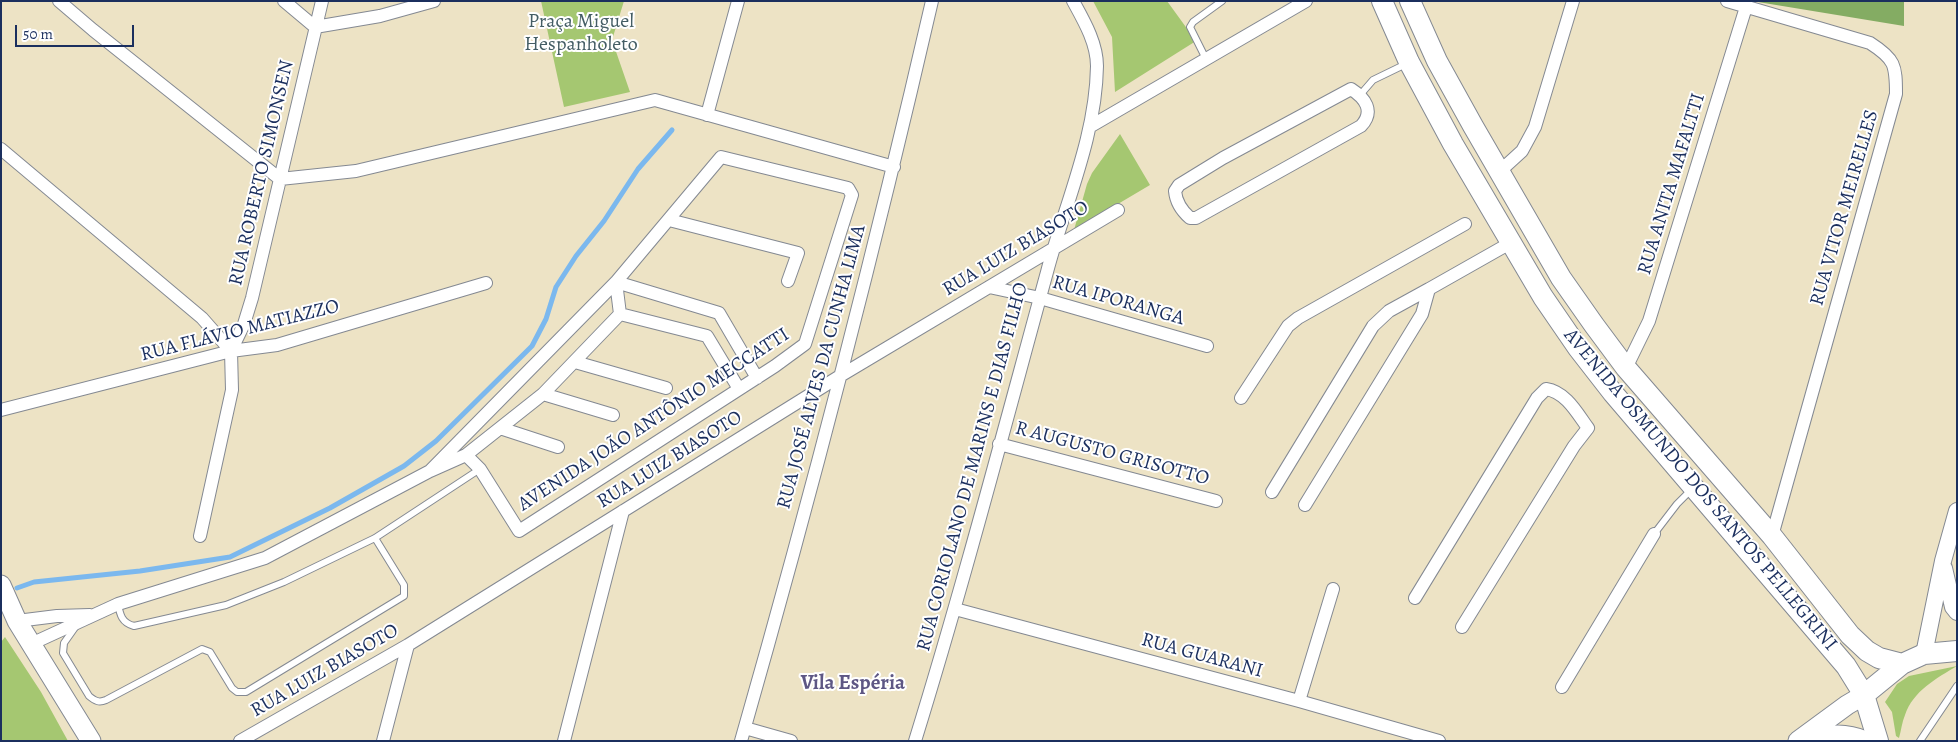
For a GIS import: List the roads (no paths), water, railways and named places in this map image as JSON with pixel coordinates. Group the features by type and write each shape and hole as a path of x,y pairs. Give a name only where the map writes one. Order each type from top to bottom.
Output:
{"main road":[{"name":"AVENIDA OSMUNDO DOS SANTOS PELLEGRINI","path":"1382,1 1409,62 1453,144 1544,296 1578,348 1846,666 1864,695 1878,741"},
{"name":"AVENIDA OSMUNDO DOS SANTOS PELLEGRINI","path":"1410,1 1437,62 1499,172 1561,278 1594,325 1626,368 1772,536 1850,635 1866,651 1879,658 1902,664"},
{"path":"1732,533 1754,539 1772,536"},
{"path":"1,585 17,621 91,741"},
{"path":"1798,741 1847,705 1864,695 1902,664 1924,654 1957,651"},
{"path":"1810,741 1820,737 1839,734 1866,741"}],"street":[{"path":"59,1 100,37 280,179 356,171 655,100 894,167"},
{"path":"284,1 315,27 380,16 434,1"},
{"name":"RUA ROBERTO SIMONSEN","path":"232,351 252,298 322,1"},
{"path":"707,115 738,1"},
{"name":"RUA JOSÉ ALVES DA CUNHA LIMA","path":"741,741 840,376 894,167 932,1"},
{"name":"RUA CORIOLANO DE MARINS E DIAS FILHO","path":"915,741 955,609 1053,248 1091,126 1097,66 1096,55 1092,40 1073,1"},
{"path":"1091,126 1306,1"},
{"path":"1499,172 1522,150 1535,127 1574,1"},
{"name":"RUA VITOR MEIRELLES","path":"1727,1 1870,43 1887,54 1896,73 1896,94 1772,536"},
{"name":"RUA ANITA MAFALTTI","path":"1626,368 1649,321 1746,7"},
{"path":"1350,89 1360,95 1368,110 1368,119 1361,126 1196,218 1190,218 1185,214 1176,199 1175,191 1179,185 1223,158 1350,89"},
{"path":"1,149 202,318 232,351 232,390 200,536"},
{"name":"AVENIDA JOÃO ANTÔNIO MECCATTI","path":"430,471 616,282 721,157 848,188 852,195 805,344 757,378 519,531 480,469 466,455"},
{"name":"RUA LUIZ BIASOTO","path":"240,741 408,645 840,376 1118,210"},
{"path":"669,220 798,253 788,281"},
{"path":"1241,398 1288,326 1298,318 1465,224"},
{"path":"1272,492 1373,326 1389,311 1512,242"},
{"path":"620,314 616,282 719,313 757,378"},
{"name":"RUA FLÁVIO MATIAZZO","path":"1,410 232,351 277,345 486,283"},
{"name":"RUA IPORANGA","path":"989,287 1040,298 1206,346"},
{"path":"1305,505 1422,314 1429,289"},
{"path":"31,644 118,604 265,558 430,471 466,455 543,394 620,314"},
{"path":"620,314 707,336 738,389"},
{"path":"575,362 666,388"},
{"path":"1415,598 1537,398 1546,389 1559,394 1567,401 1588,428 1574,446 1462,627"},
{"path":"543,394 613,415"},
{"path":"500,428 558,447"},
{"name":"R AUGUSTO GRISOTTO","path":"999,444 1216,501"},
{"path":"564,741 622,511"},
{"path":"1924,654 1943,561 1957,511"},
{"path":"1562,687 1654,534"},
{"path":"1943,561 1953,607 1957,612"},
{"path":"1299,701 1333,589"},
{"name":"RUA GUARANI","path":"955,609 1299,701 1438,741"},
{"path":"17,621 57,616 95,615"},
{"path":"383,741 408,645"},
{"path":"745,728 791,741"}],"lane":[{"path":"1206,59 1190,27 1193,22 1222,1"},
{"path":"1360,95 1373,80 1409,62"},
{"path":"118,604 121,617 124,621 134,626 226,605 284,582 375,538 480,469"},
{"path":"1654,534 1677,504 1695,487"},
{"path":"78,622 64,643 63,654 95,701 106,700 196,650 202,649 210,652 232,688 237,692 246,692 404,596 406,590 404,585 375,538"},
{"path":"1920,741 1957,686"}],"waterway":[{"path":"17,588 34,582 140,571 230,557 330,508 404,466 436,441 532,346 546,319 556,287 576,256 604,221 638,169 672,130"}],"district":[{"name":"Vila Espéria","path":"853,684"}],"park label":[{"name":"Praça Miguel Hespanholeto","path":"581,34"}]}
